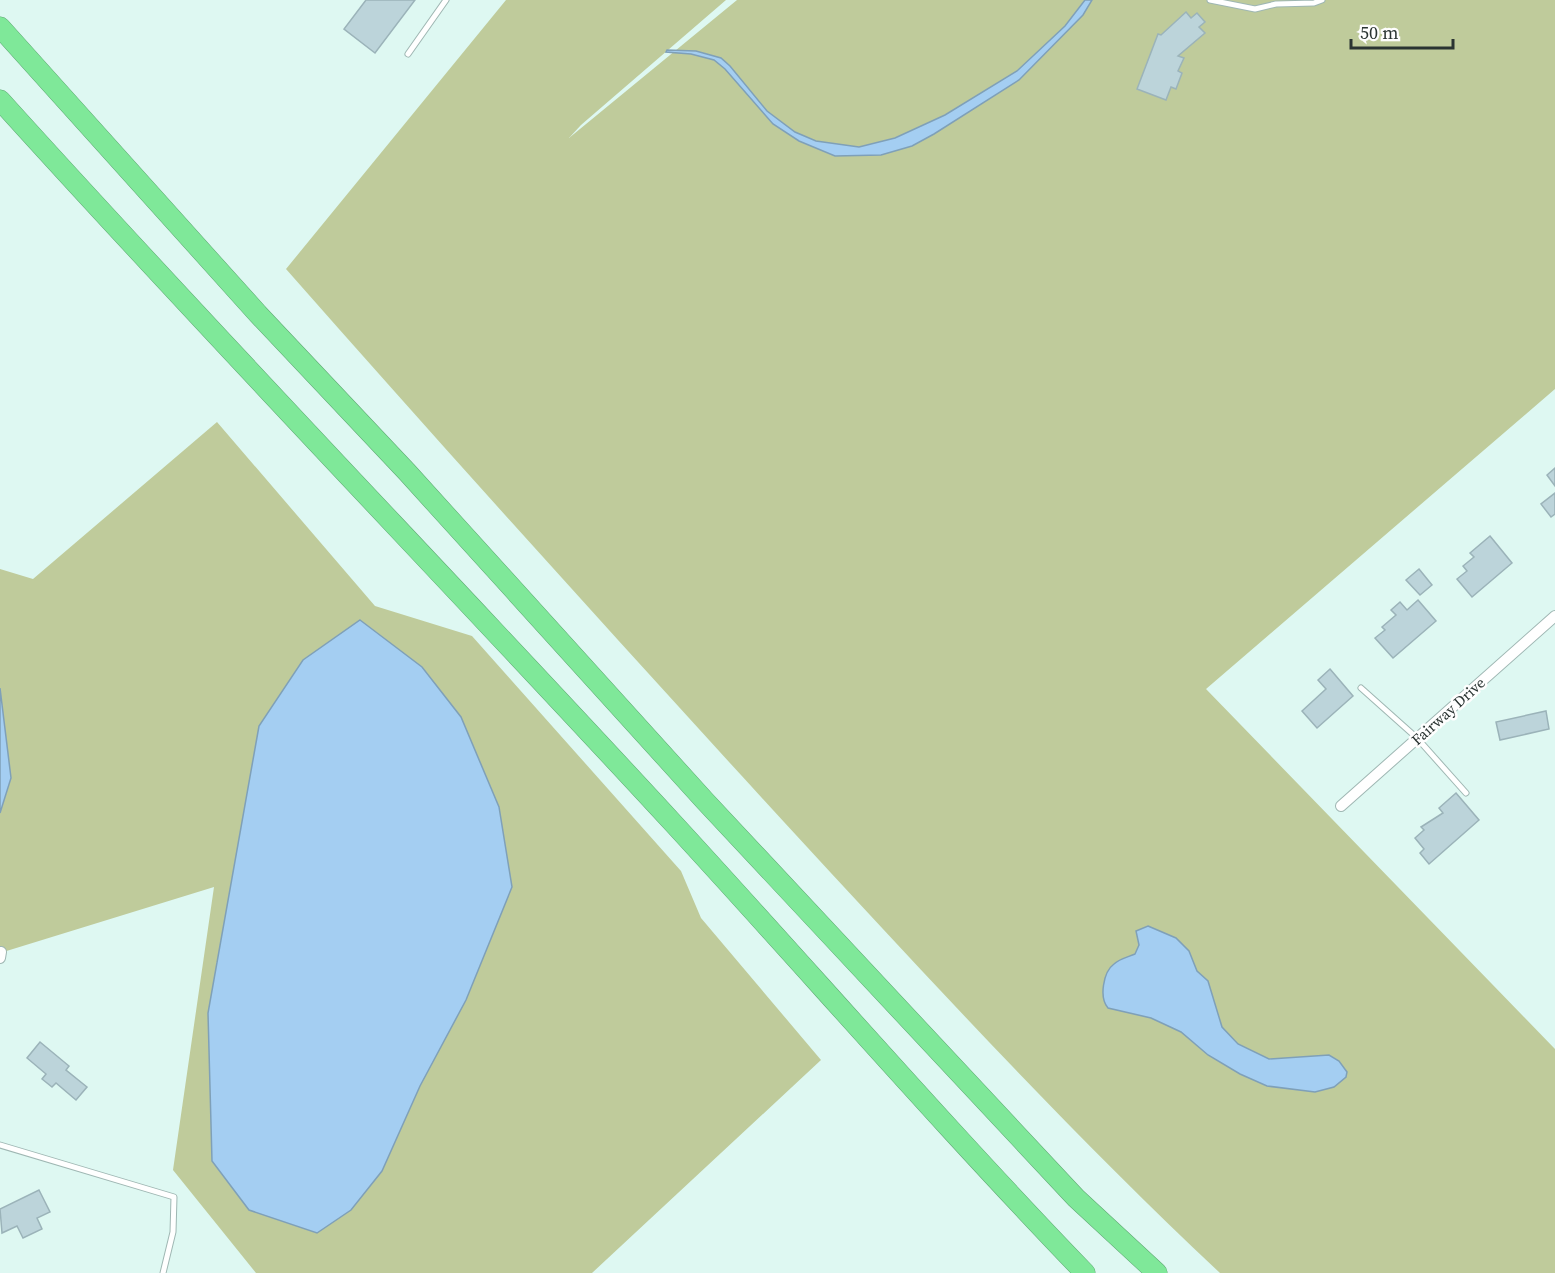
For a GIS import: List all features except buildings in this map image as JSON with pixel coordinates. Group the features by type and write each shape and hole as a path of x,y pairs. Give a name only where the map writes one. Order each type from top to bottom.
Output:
{"highway":[{"path":"0,27 258,314 407,472 705,801 1076,1198 1156,1273"},
{"path":"0,100 249,372 674,825 955,1137 1085,1273"}],"street":[{"name":"Fairway Drive","path":"1341,806 1554,618"}],"lane":[{"path":"408,54 446,0"},
{"path":"1210,0 1255,9 1276,4 1314,3 1322,0"},
{"path":"1361,688 1418,738 1466,793"},
{"path":"0,1145 174,1197 173,1232 163,1273"}],"green space":[{"path":"506,0 726,0 581,125 569,138 737,0 1555,0 1555,389 1206,689 1555,1049 1555,1273 1220,1273 1163,1219 998,1052 784,822 596,616 286,269"},
{"path":"217,422 375,606 472,636 681,871 701,918 821,1060 592,1273 256,1273 173,1170 214,887 0,953 0,813 11,778 0,688 0,569 33,579","holes":["216,962 420,1086 382,1171"]}],"water":[{"path":"1085,0 1092,0 1083,15 1019,80 912,146 881,155 835,156 799,141 773,124 725,69 714,60 691,54 666,52 667,50 696,51 721,58 767,111 795,132 816,141 859,147 895,138 945,115 1017,71 1065,26"},
{"path":"360,620 422,667 461,717 499,807 512,887 466,1000 420,1086 382,1171 351,1210 317,1233 249,1210 212,1161 208,1013 259,726 303,660"},
{"path":"0,688 11,778 0,813"},
{"path":"1148,926 1176,938 1189,951 1197,971 1208,981 1222,1027 1238,1044 1269,1059 1329,1055 1339,1061 1347,1072 1346,1077 1334,1087 1315,1092 1267,1086 1240,1074 1208,1055 1181,1032 1151,1018 1108,1008 1103,992 1107,973 1116,962 1135,954 1139,945 1136,931"}]}
